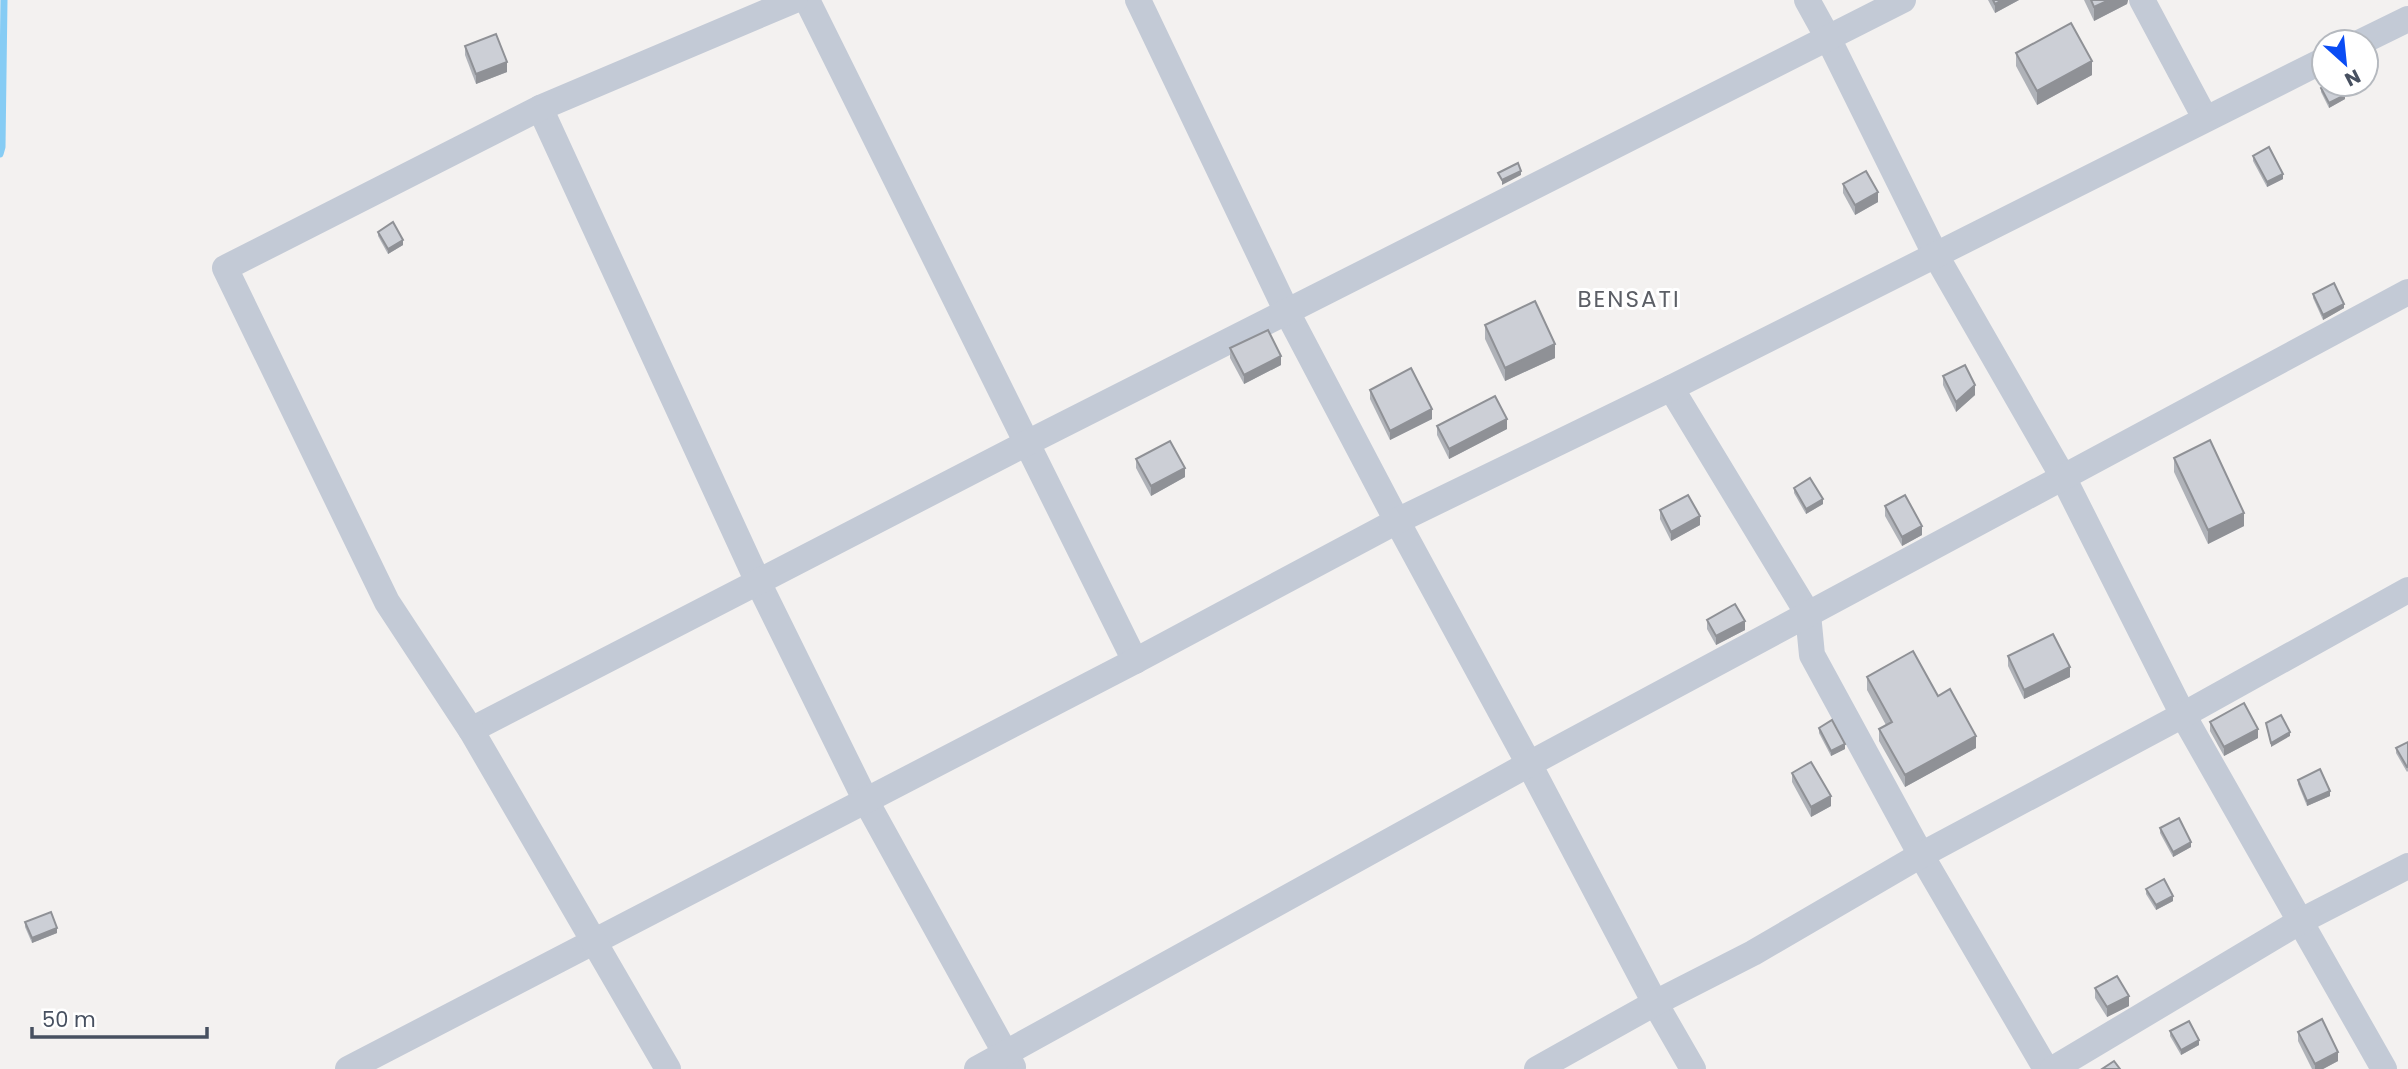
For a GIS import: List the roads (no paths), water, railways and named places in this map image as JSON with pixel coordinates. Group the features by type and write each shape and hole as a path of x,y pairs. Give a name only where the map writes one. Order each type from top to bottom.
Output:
{"street":[{"path":"668,1069 471,730 387,602 225,268 540,108 795,0"},
{"path":"807,0 1135,661"},
{"path":"1138,0 1287,312 1655,1003 1693,1069"},
{"path":"1807,0 1935,254 2063,477 2183,715 2384,1069"},
{"path":"471,730 1027,443 1903,0"},
{"path":"2142,0 2205,118"},
{"path":"2380,33 2408,19"},
{"path":"348,1069 1135,661 1397,521 1671,388 2310,67"},
{"path":"540,108 758,582 866,801 1009,1061"},
{"path":"976,1069 1009,1061 1529,764 2408,292"},
{"path":"1671,388 1808,614 1812,655 1921,855 2046,1069"},
{"path":"1537,1069 1655,1003 1753,953 1921,855 2183,715 2408,590"},
{"path":"2053,1069 2299,922 2408,866"}],"waterway":[{"path":"0,154 4,0"}],"district":[{"name":"BENSATI","path":"1629,299"}]}
